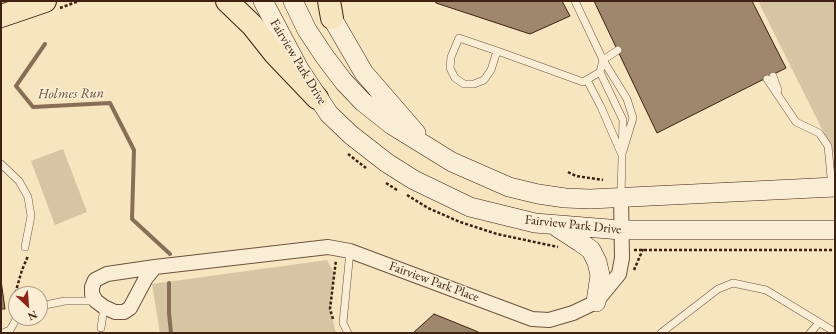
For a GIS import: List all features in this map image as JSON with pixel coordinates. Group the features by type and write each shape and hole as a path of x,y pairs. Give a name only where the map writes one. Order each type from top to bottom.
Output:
{"highway":[{"path":"1,16 45,1"},
{"path":"227,1 252,25 275,54 317,98"}],"main road":[{"name":"Fairview Park Drive","path":"263,1 317,98 330,114 361,144 387,163 414,180 470,207 513,218 552,225 621,230 835,230"},
{"name":"Fairview Park Drive","path":"293,1 307,30 325,58 344,82 363,102 392,125 452,162 509,187 565,198 621,197 834,187"},
{"path":"330,9 364,73 427,146"},
{"path":"552,225 590,250 597,262 600,275 596,302"}],"street":[{"name":"Fairview Park Place","path":"100,304 92,294 92,287 101,276 155,267 328,247 350,251 532,318 549,320 573,313 596,302 619,274 622,251 621,197"},
{"path":"100,304 115,312 124,312 130,308 146,278 155,267"}],"lane":[{"path":"575,1 603,60 627,99 633,118 622,155"},
{"path":"497,51 491,70 484,80 474,84 464,84 455,78 450,68 451,57 458,38 497,51 583,82 600,72"},
{"path":"618,50 603,60 600,72 623,120 621,197"},
{"path":"770,77 796,122 819,133 828,146 834,187"},
{"path":"587,80 601,107 622,155"},
{"path":"1,164 20,180 26,192 31,216 25,247"},
{"path":"348,333 343,323 350,251"},
{"path":"661,333 718,288 733,283 766,290 835,332"},
{"path":"48,304 64,301 100,304 100,328"},
{"path":"810,333 819,323"}],"path":[{"path":"568,172 576,176 603,180"},
{"path":"17,286 22,270 30,252 27,238"},
{"path":"622,251 643,249 747,252 835,250"}],"shaded area":[{"path":"758,1 835,1 835,155"},
{"path":"63,149 87,212 55,225 31,161"},
{"path":"327,260 334,273 330,309 336,333 160,333 152,284"}],"building":[{"path":"435,1 562,1 570,16 530,34 436,3"},
{"path":"594,1 752,1 786,68 657,133"},
{"path":"1,280 5,309 1,309"},
{"path":"434,314 476,331 480,333 413,333"}],"waterway":[{"name":"Holmes Run","path":"45,44 16,86 33,107 110,103 134,150 132,219 170,254"},
{"name":"Holmes Run","path":"169,283 171,333"}]}
